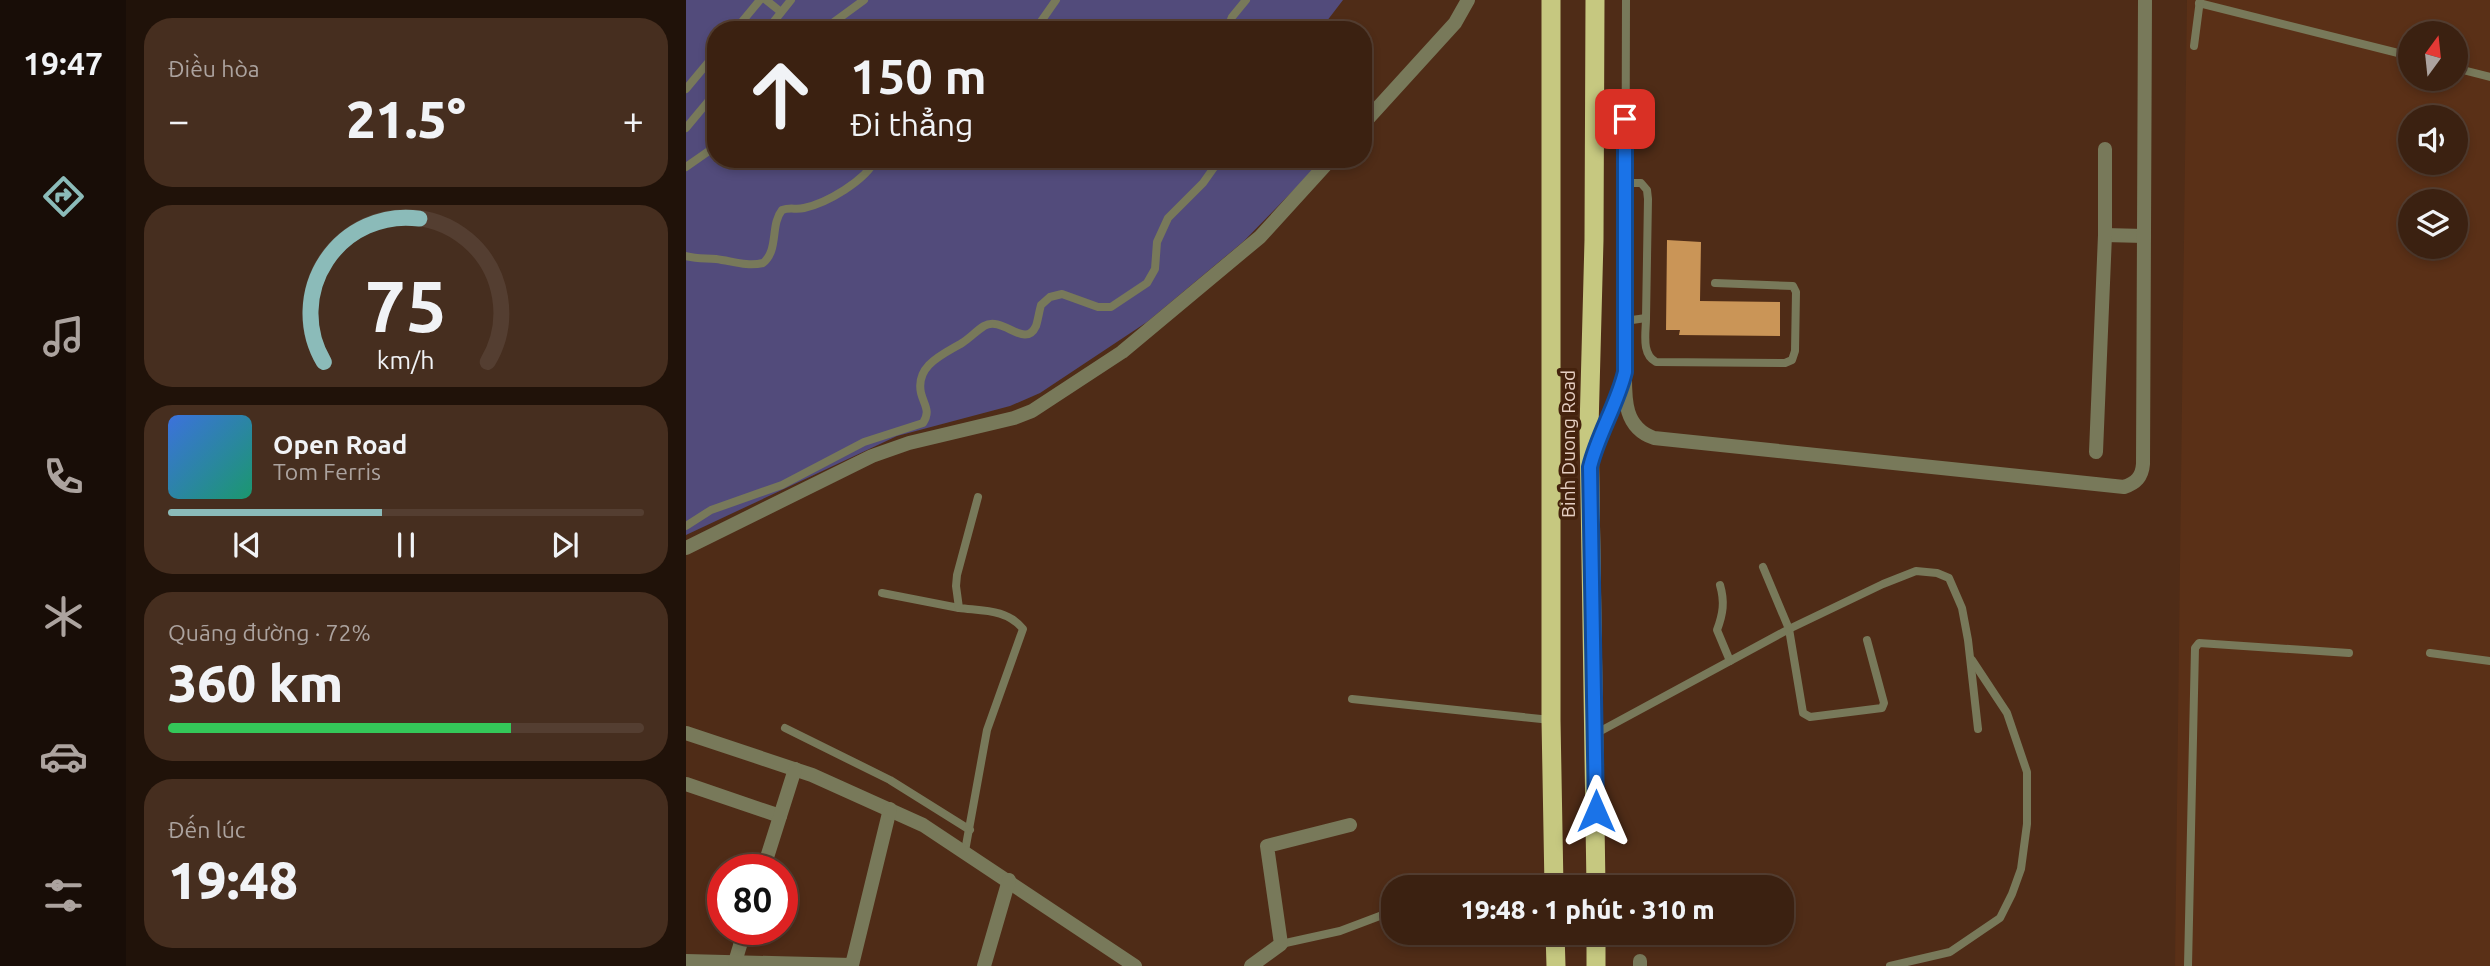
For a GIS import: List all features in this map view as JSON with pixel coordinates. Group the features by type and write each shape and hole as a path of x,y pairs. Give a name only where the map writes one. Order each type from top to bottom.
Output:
{"highway":[{"name":"Binh Duong Road","path":"1551,0 1551,720 1554,875"},
{"name":"Binh Duong Road","path":"1595,0 1590,467 1596,875"},
{"path":"1555,945 1556,966"},
{"path":"1596,945 1597,966"}],"street":[{"path":"1372,114 1455,23 1468,0"},
{"path":"1625,369 1627,413 1637,429 1654,438 2124,487 2132,485 2143,472 2145,0"},
{"path":"2095,452 2105,235 2105,149"},
{"path":"686,548 872,456 909,443 1014,418 1031,411 1122,352 1260,237 1323,168"},
{"path":"2105,235 2144,236"},
{"path":"686,735 795,769 928,828 1135,966"},
{"path":"768,854 795,769"},
{"path":"686,785 780,816"},
{"path":"686,961 852,966 890,809"},
{"path":"1251,966 1281,944 1267,846 1350,825"},
{"path":"984,966 1009,880"},
{"path":"735,962 740,945"}],"lane":[{"path":"742,21 760,0"},
{"path":"766,0 781,12"},
{"path":"774,21 792,0"},
{"path":"835,21 864,0"},
{"path":"1041,21 1056,0"},
{"path":"1230,21 1246,0"},
{"path":"1590,467 1613,410 1625,369 1626,0"},
{"path":"2194,46 2200,2 2398,53"},
{"path":"686,89 707,64"},
{"path":"2468,71 2490,77"},
{"path":"686,128 707,103"},
{"path":"686,167 707,152"},
{"path":"686,257 751,265 764,263 770,257 778,217 782,210 806,208 835,194 861,178 869,168"},
{"path":"686,526 711,510 782,485 864,442 924,422 928,412 921,382 926,368 937,357 986,325 999,323 1018,334 1028,334 1035,327 1041,305 1055,295 1069,295 1098,307 1111,307 1122,301 1149,281 1156,265 1159,235 1168,218 1203,183 1214,168"},
{"path":"1625,183 1640,183 1648,193 1646,349 1650,359 1656,362 1785,363 1792,360 1795,351 1796,292 1793,286 1715,283"},
{"path":"1625,321 1646,318"},
{"path":"959,608 957,575 978,497"},
{"path":"1763,567 1789,629 1803,713 1810,717 1882,708 1884,703 1867,640"},
{"path":"1595,734 1789,629 1916,571 1937,573 1949,578 1962,608 1978,729"},
{"path":"1720,585 1724,598 1723,615 1717,630 1730,661"},
{"path":"882,593 959,608 999,612 1015,619 1023,629 987,730 965,851"},
{"path":"2188,966 2195,649 2199,643 2349,653"},
{"path":"2430,653 2490,661"},
{"path":"1890,966 1950,952 2000,918 2021,869 2026,824 2027,772 2007,713 1970,657"},
{"path":"1352,699 1551,720"},
{"path":"785,729 890,780 970,830"},
{"path":"1281,944 1340,931 1381,916"}],"shaded area":[{"path":"686,0 1343,0 1327,21 707,21 707,168 1315,168 1244,241 1147,322 1040,393 1010,406 897,436 686,535"},
{"path":"2187,0 2490,0 2490,966 2175,966"}],"building":[{"path":"1667,240 1701,242 1700,301 1780,302 1780,336 1679,335 1680,330 1666,330"}],"route":[{"path":"1596,811 1590,467 1625,372 1625,119"}]}
